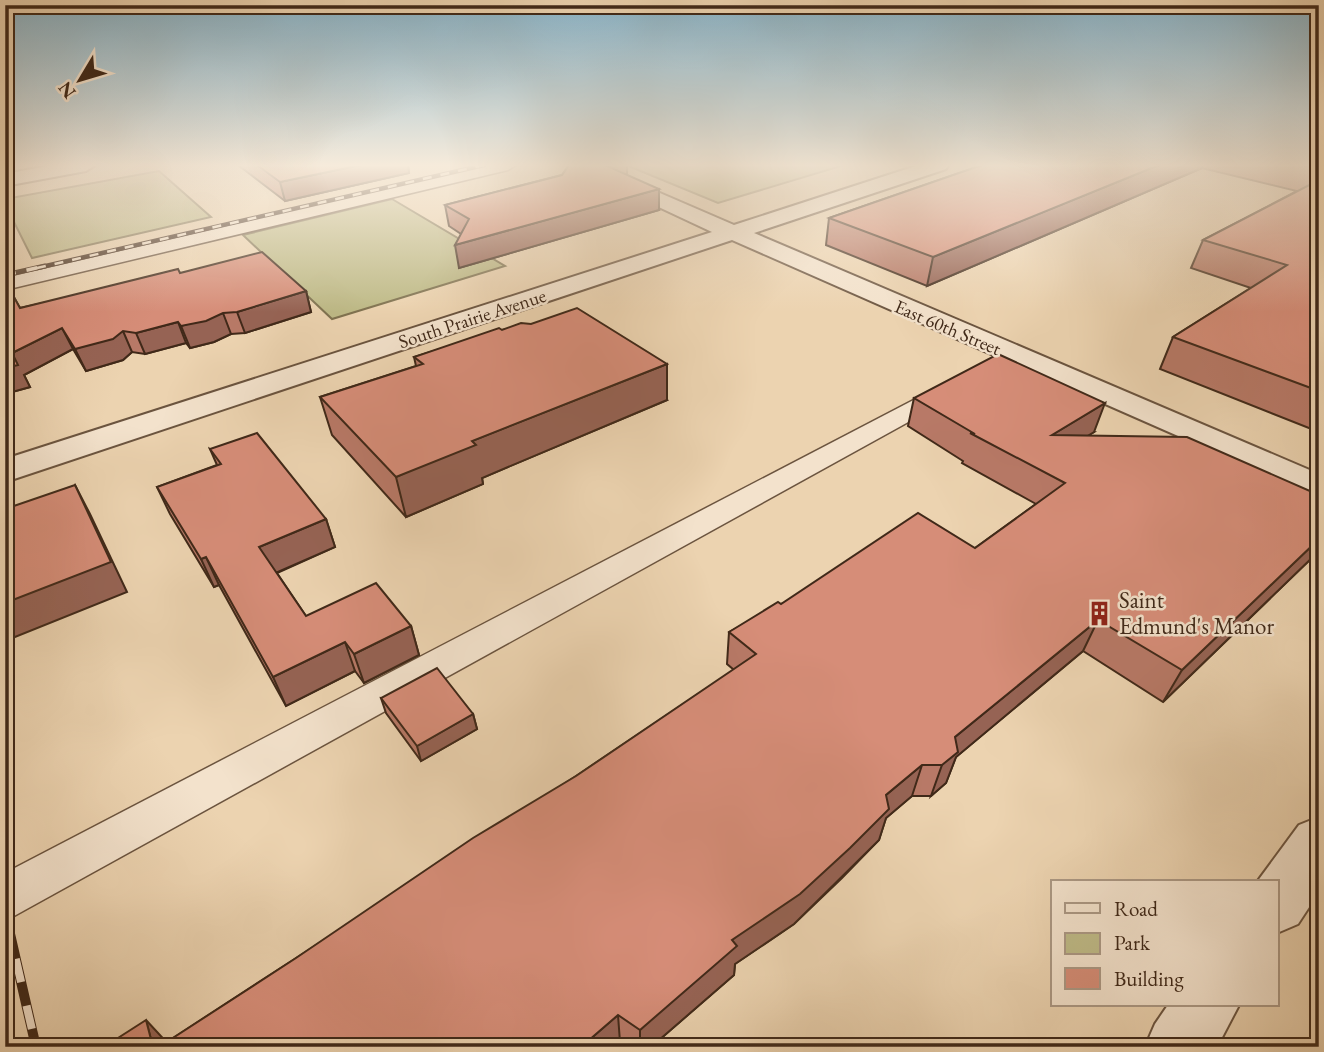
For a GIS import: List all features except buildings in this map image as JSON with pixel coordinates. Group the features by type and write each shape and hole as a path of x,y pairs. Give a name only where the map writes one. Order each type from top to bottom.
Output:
{"street":[{"name":"East 60th Street","path":"689,214 1319,487"},
{"name":"South Prairie Avenue","path":"5,471 790,214"},
{"path":"1278,903 1319,843"},
{"path":"1178,1047 1206,1006"}],"lane":[{"path":"5,284 300,214"},
{"path":"5,898 1013,355"}],"green space":[{"path":"10,214 208,214 211,217 32,258"},
{"path":"330,214 417,214 505,266 332,319 243,235"}],"railway":[{"path":"37,268 271,214"},
{"path":"5,275 45,266"},
{"path":"5,912 36,1047"}],"place":[{"name":"Saint Edmund's Manor","path":"1099,613"}]}
